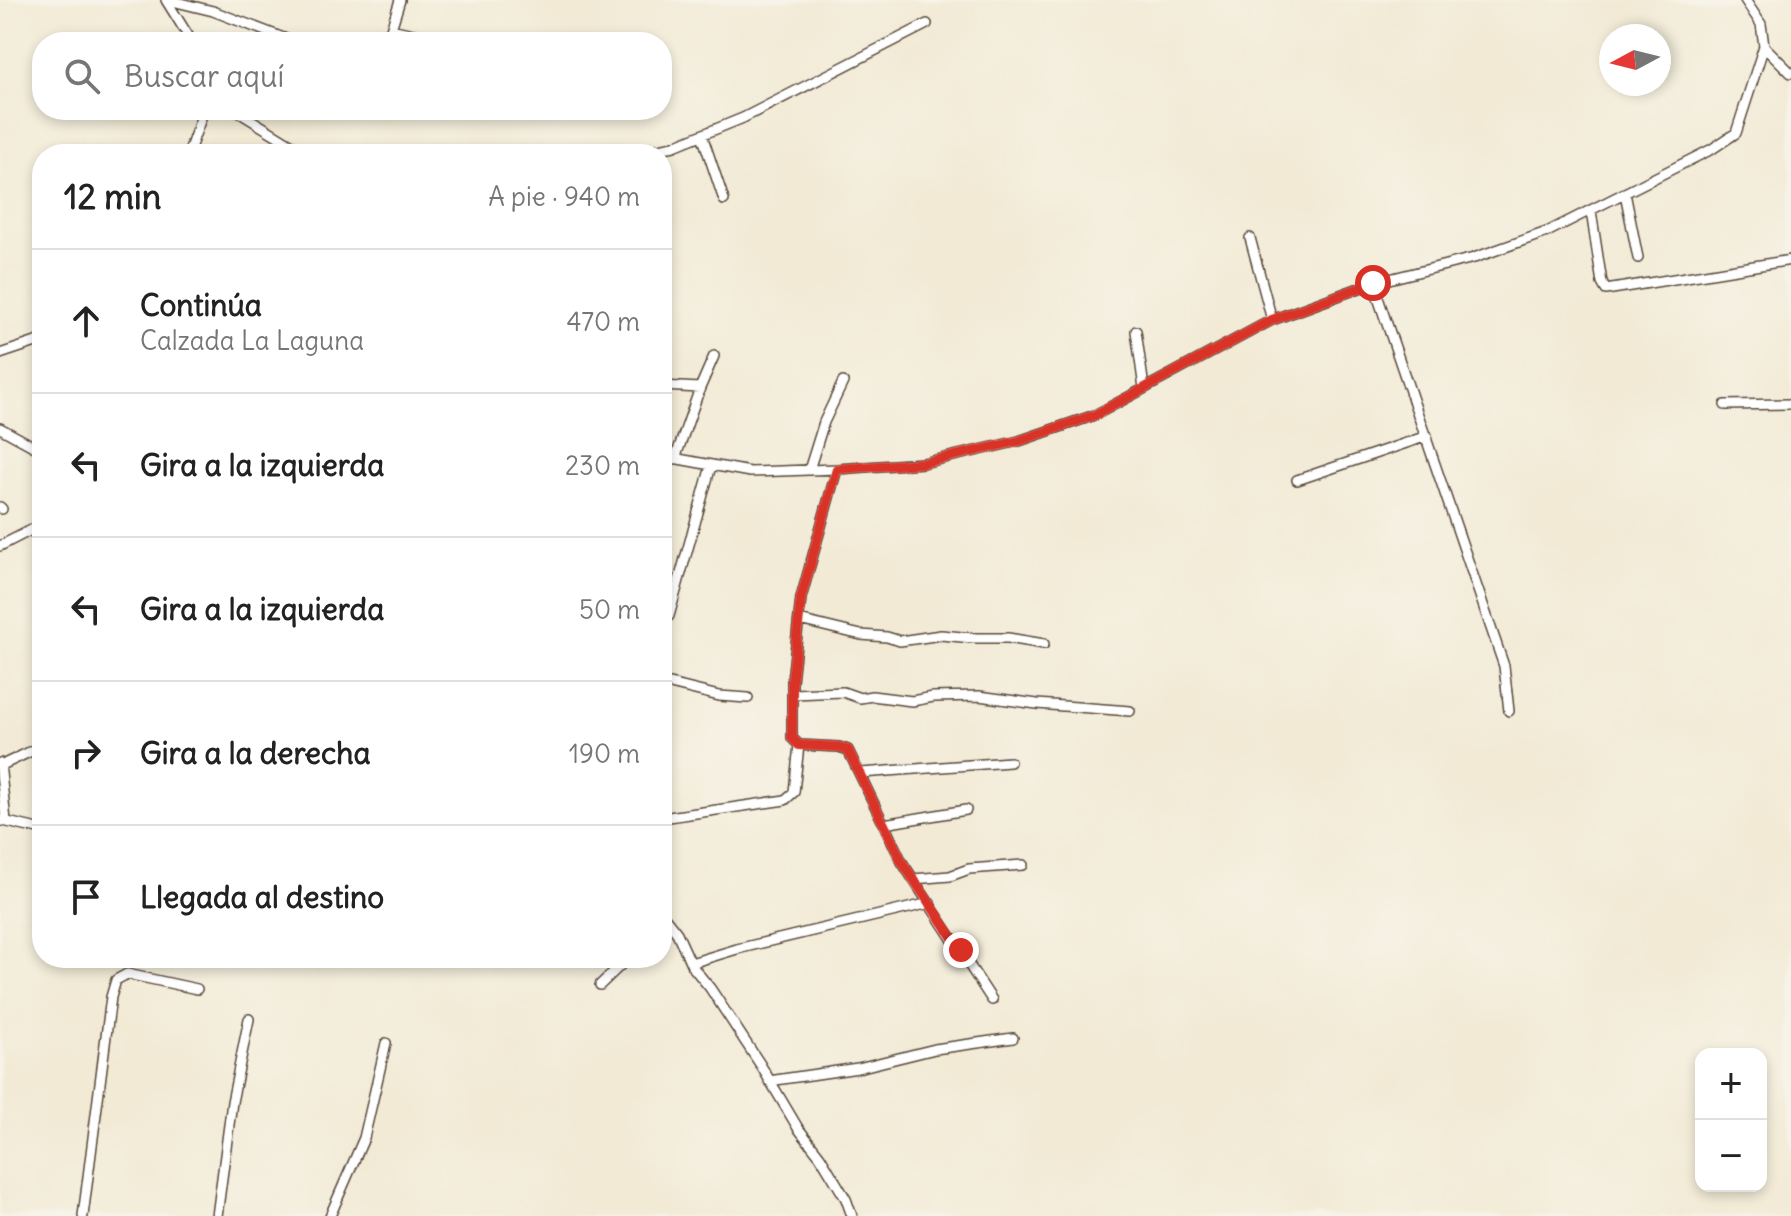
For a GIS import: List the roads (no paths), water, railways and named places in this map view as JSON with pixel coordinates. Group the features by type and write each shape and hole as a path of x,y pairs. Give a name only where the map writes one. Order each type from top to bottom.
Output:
{"street":[{"path":"167,0 186,32"},
{"path":"167,0 213,11 268,32"},
{"path":"390,32 400,0"},
{"path":"672,458 750,472 837,469 923,463 1019,441 1095,415 1272,320 1373,283 1474,258 1547,232 1712,149 1736,133 1764,46 1761,24 1745,0"},
{"path":"672,146 743,118 927,24"},
{"path":"391,29 404,32"},
{"path":"1764,46 1791,73"},
{"path":"192,144 200,120"},
{"path":"251,120 291,144"},
{"path":"702,135 724,200"},
{"path":"1625,193 1638,258"},
{"path":"1591,211 1602,283 1606,290 1791,260"},
{"path":"1250,238 1272,320"},
{"path":"1373,283 1504,666 1509,711"},
{"path":"1136,331 1144,388"},
{"path":"0,354 32,343"},
{"path":"675,459 714,356"},
{"path":"809,470 824,422 843,382"},
{"path":"672,387 700,388"},
{"path":"1725,405 1791,404"},
{"path":"0,428 32,446"},
{"path":"1297,480 1427,436"},
{"path":"672,605 711,466"},
{"path":"837,469 801,598 792,738 799,745 848,750 913,879 992,1000"},
{"path":"0,546 32,530"},
{"path":"799,620 900,641 941,635 1008,638 1044,644"},
{"path":"672,684 719,696 748,698"},
{"path":"793,694 843,692 860,698 872,696 899,701 979,696 1130,711"},
{"path":"672,817 785,800 794,792 798,779 799,745"},
{"path":"32,750 0,764 3,820 32,827"},
{"path":"861,773 1010,762"},
{"path":"884,824 966,810"},
{"path":"913,879 950,876 969,869 1023,865"},
{"path":"691,963 930,903"},
{"path":"672,928 691,963 760,1064 798,1128 820,1156 846,1199 852,1216"},
{"path":"600,985 618,968"},
{"path":"83,1216 111,997 116,980 127,974 197,989"},
{"path":"217,1216 232,1102 249,1019"},
{"path":"769,1081 858,1068 935,1049 1013,1038"},
{"path":"330,1216 364,1138 386,1043"}]}
